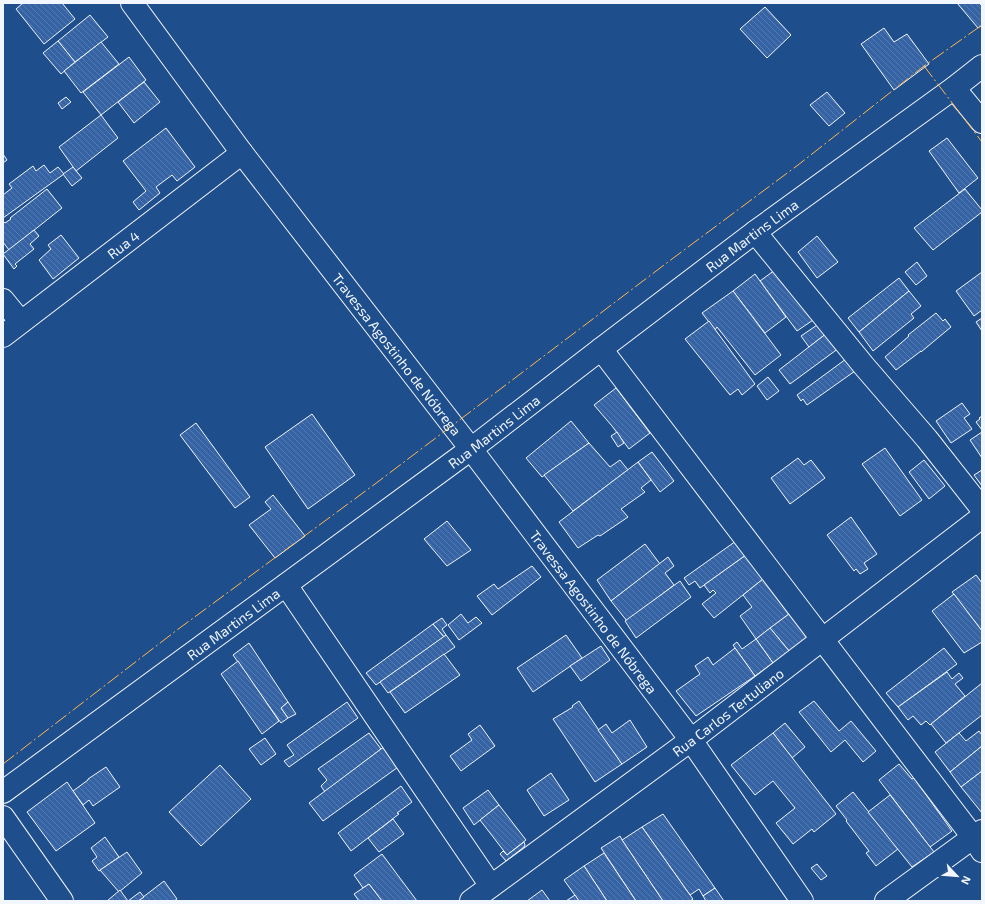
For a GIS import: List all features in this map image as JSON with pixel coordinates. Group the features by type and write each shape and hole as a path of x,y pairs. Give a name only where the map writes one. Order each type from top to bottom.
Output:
{"street":[{"name":"Travessa Agostinho de Nóbrega","path":"132,3 242,153 471,449 691,740 802,901"},
{"name":"Rua Martins Lima","path":"3,792 471,449 755,232 954,88 982,66"},
{"path":"954,88 982,122"},
{"name":"Rua 4","path":"3,336 242,153"},
{"path":"755,232 864,366 927,439 982,509"},
{"path":"3,300 21,322"},
{"path":"601,349 979,840 886,901"},
{"name":"Rua Carlos Tertuliano","path":"471,901 691,740 982,517"},
{"path":"286,585 492,886"},
{"path":"3,817 62,901"}],"building":[{"path":"23,3 62,3 75,19 44,44 16,9"},
{"path":"957,3 979,3 982,6 982,25 978,28"},
{"path":"765,7 791,35 767,58 740,29"},
{"path":"90,15 108,37 75,62 58,41"},
{"path":"884,28 894,42 907,34 929,64 894,90 861,44"},
{"path":"58,41 75,62 61,74 43,53"},
{"path":"101,42 119,64 81,93 64,71"},
{"path":"129,57 146,80 101,115 83,92"},
{"path":"144,82 160,102 134,123 118,102"},
{"path":"827,92 845,113 829,126 810,105"},
{"path":"66,97 71,102 62,109 58,103"},
{"path":"101,115 118,138 76,171 59,147"},
{"path":"166,128 195,167 177,181 172,175 156,187 160,193 139,210 133,202 146,191 123,161"},
{"path":"947,138 978,178 959,193 929,151"},
{"path":"3,154 7,160 3,163"},
{"path":"44,165 50,173 58,167 64,174 3,218 3,195 12,188 9,184 33,166 36,171"},
{"path":"73,167 82,178 72,186 63,174"},
{"path":"47,189 62,208 9,250 3,242 3,221 5,223 11,219 10,218"},
{"path":"965,189 982,212 933,250 914,228"},
{"path":"34,230 39,236 30,244 34,249 15,264 17,266 14,269 3,254"},
{"path":"61,235 79,258 53,279 39,260 51,249 48,245"},
{"path":"817,236 838,262 817,278 798,252"},
{"path":"917,262 927,276 916,285 905,272"},
{"path":"779,267 816,318 797,331 760,281"},
{"path":"982,272 982,310 974,316 956,291"},
{"path":"755,274 786,317 765,333 733,291"},
{"path":"899,278 909,291 859,332 848,318"},
{"path":"733,291 781,355 755,375 717,327 715,330 702,313"},
{"path":"909,291 921,306 911,314 914,318 873,351 859,332"},
{"path":"936,313 943,321 945,319 951,327 921,352 896,370 885,357 909,336 908,335"},
{"path":"982,318 982,331 976,322"},
{"path":"709,321 755,384 742,395 738,389 730,395 685,339"},
{"path":"820,323 827,333 809,347 801,336"},
{"path":"827,333 839,348 790,384 779,370"},
{"path":"846,359 855,371 807,405 803,399 801,401 797,395"},
{"path":"768,377 779,391 767,400 757,386"},
{"path":"616,388 650,433 629,449 594,405"},
{"path":"962,403 970,414 964,418 972,429 951,443 936,421"},
{"path":"312,414 355,475 308,509 265,447"},
{"path":"982,416 982,430 976,422"},
{"path":"571,421 589,443 542,477 526,458"},
{"path":"196,423 250,497 235,508 180,435"},
{"path":"617,432 624,443 618,447 611,436"},
{"path":"982,432 982,458 970,440"},
{"path":"589,443 610,467 620,460 628,470 573,511 544,475"},
{"path":"885,448 922,500 900,516 862,464"},
{"path":"652,452 674,481 660,492 638,462"},
{"path":"798,458 804,465 811,460 825,478 790,504 771,478"},
{"path":"924,460 945,486 929,499 909,472"},
{"path":"638,462 651,480 641,488 645,492 621,509 628,517 600,536 598,535 578,548 559,522"},
{"path":"982,470 982,486 974,475"},
{"path":"273,495 305,536 275,558 249,525 271,509 265,502"},
{"path":"851,517 877,554 864,563 868,569 860,574 856,569 854,571 827,535"},
{"path":"447,521 471,550 447,566 424,539"},
{"path":"736,541 746,555 700,588 695,581 689,585 684,578"},
{"path":"645,544 660,564 611,601 597,580"},
{"path":"746,555 763,579 714,618 702,604 716,593 713,590 710,593 704,585"},
{"path":"668,557 674,566 665,573 674,585 627,621 611,601"},
{"path":"532,566 541,577 492,615 477,596 494,584 498,589"},
{"path":"976,575 982,583 982,631 952,592"},
{"path":"763,579 789,614 756,639 740,616 752,607 743,595"},
{"path":"680,581 691,597 636,638 625,621"},
{"path":"954,594 982,631 982,642 964,653 932,611"},
{"path":"461,614 468,623 476,617 482,623 459,640 448,625"},
{"path":"789,614 809,639 790,652 770,628"},
{"path":"442,618 447,625 442,629 446,635 444,637 433,624"},
{"path":"433,624 444,637 376,685 366,673"},
{"path":"770,628 790,652 773,663 756,639"},
{"path":"446,635 455,647 388,693 380,682"},
{"path":"566,635 582,658 533,692 517,668"},
{"path":"756,639 773,663 755,676 733,645 737,642 742,649"},
{"path":"249,643 288,702 281,708 288,718 281,723 233,655"},
{"path":"601,646 610,660 581,681 570,666"},
{"path":"735,648 755,676 696,716 676,691 700,674 695,666 708,657 713,665"},
{"path":"944,648 957,664 898,707 886,693"},
{"path":"444,654 460,675 405,713 390,692"},
{"path":"238,661 279,721 262,734 221,674"},
{"path":"947,672 952,679 959,673 963,678 955,684 965,696 930,725 926,721 921,725 913,716 908,720 898,707"},
{"path":"982,683 982,715 946,743 931,724"},
{"path":"579,701 622,764 595,782 553,719 573,707 572,706"},
{"path":"814,701 839,731 851,721 876,751 863,762 845,740 831,752 799,712"},
{"path":"288,702 296,714 288,718 281,708"},
{"path":"347,702 358,718 289,767 284,761 294,755 287,745"},
{"path":"630,720 647,747 622,764 598,730 606,724 612,733"},
{"path":"785,723 805,747 792,758 773,733"},
{"path":"480,725 495,746 461,771 450,756 472,740 468,734"},
{"path":"979,731 982,735 982,746 950,772 935,752 959,733 966,741"},
{"path":"369,733 381,749 325,792 321,786 327,780 318,769"},
{"path":"773,733 836,814 814,832 812,829 793,844 776,823 795,808 773,781 755,795 731,765"},
{"path":"265,738 276,754 261,765 249,749"},
{"path":"385,746 401,765 323,821 309,803"},
{"path":"982,746 982,771 961,787 950,772"},
{"path":"899,764 912,779 914,778 952,831 930,847 879,780"},
{"path":"220,765 251,799 201,846 169,812"},
{"path":"106,767 120,787 93,806 89,800 83,805 73,791"},
{"path":"982,771 982,813 961,787"},
{"path":"551,773 569,800 544,816 527,790"},
{"path":"67,782 95,823 56,851 27,812"},
{"path":"401,786 412,802 397,813 399,814 351,851 338,833"},
{"path":"488,790 499,805 474,825 463,808"},
{"path":"853,792 898,849 876,866 866,853 869,851 836,806"},
{"path":"890,795 934,852 912,867 868,812"},
{"path":"499,805 526,840 507,855 480,820"},
{"path":"663,814 715,888 703,896 699,889 690,895 642,827"},
{"path":"393,819 404,834 379,852 368,838"},
{"path":"642,827 693,899 690,901 663,901 622,840"},
{"path":"620,836 663,901 636,901 601,848"},
{"path":"105,837 119,857 99,871 92,861 97,857 91,848"},
{"path":"524,842 524,847 506,861 500,854 503,851 507,855"},
{"path":"127,852 142,873 119,892 100,870"},
{"path":"604,853 636,901 607,901 584,866"},
{"path":"382,854 417,901 382,901 369,884 363,888 354,875"},
{"path":"817,864 827,876 821,880 811,868"},
{"path":"584,866 607,901 579,901 564,880"},
{"path":"164,881 177,899 174,901 138,901"},
{"path":"369,884 382,901 359,901 354,894"},
{"path":"715,888 724,901 706,901 703,896"},
{"path":"120,890 128,901 107,901"},
{"path":"542,890 550,901 527,901"},
{"path":"140,892 144,897 138,901 128,901"},
{"path":"575,895 579,901 566,901"}],"power":[{"path":"3,764 177,630 375,484 798,165 924,66 982,25"},
{"path":"924,66 982,142"}]}
